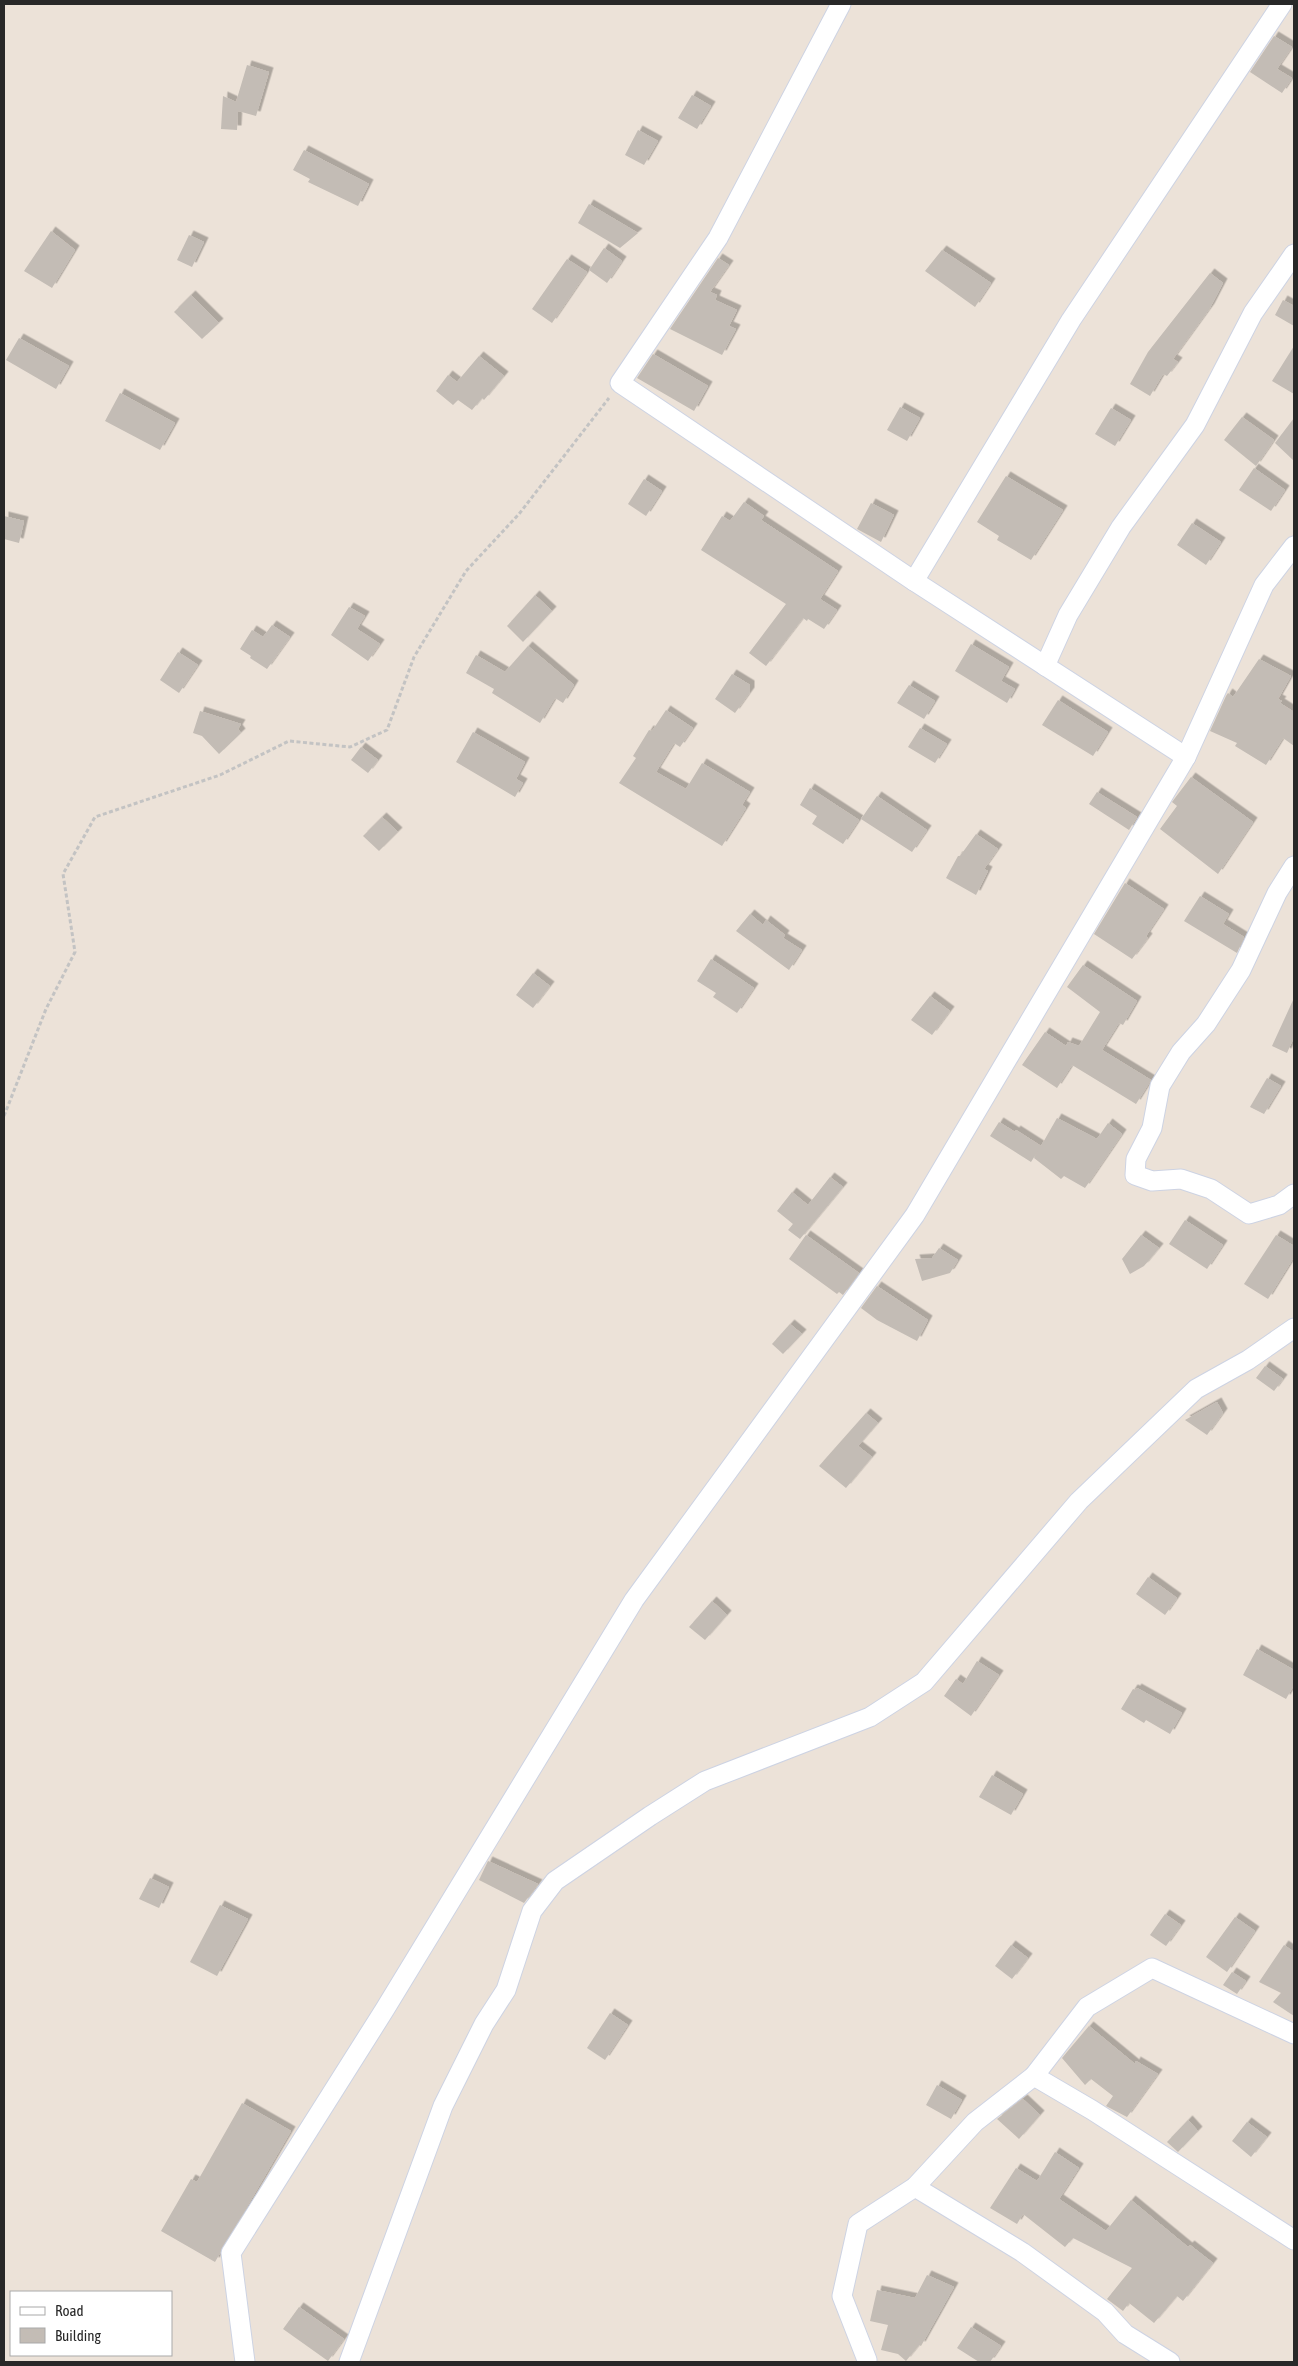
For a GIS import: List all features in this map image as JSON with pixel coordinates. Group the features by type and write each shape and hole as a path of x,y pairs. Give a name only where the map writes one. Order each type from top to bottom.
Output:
{"street":[{"path":"841,4 718,238 620,383 914,581 1186,757"},
{"path":"914,581 1071,320 1282,4"},
{"path":"1045,666 1068,615 1121,527 1195,425 1253,313 1294,254"},
{"path":"245,2362 231,2253 390,2000 634,1600 915,1214 1186,757 1264,585 1294,546"},
{"path":"1294,866 1277,893 1241,970 1206,1024 1182,1052 1160,1086 1152,1128 1136,1159 1135,1175 1152,1181 1181,1180 1211,1189 1249,1214 1279,1205 1294,1194"},
{"path":"349,2362 443,2106 484,2024 506,1990 532,1911 555,1881 705,1781 870,1717 924,1682 1079,1501 1196,1389 1248,1360 1294,1328"},
{"path":"865,2361 842,2296 858,2224 915,2187 975,2122 1034,2076 1087,2007 1152,1968 1294,2034"},
{"path":"1034,2076 1092,2110 1294,2240"},
{"path":"915,2187 1022,2252 1105,2312 1125,2334 1170,2362"}],"path":[{"path":"4,1116 46,1009 74,952 63,874 95,817 220,775 289,741 350,747 387,730 414,657 466,571 519,514 620,383"}],"building":[{"path":"1274,36 1292,47 1277,69 1292,78 1282,93 1250,72"},
{"path":"247,65 269,72 256,116 238,111 237,130 221,129 223,96 236,102"},
{"path":"692,95 711,106 697,129 678,118"},
{"path":"638,130 658,141 644,165 625,155"},
{"path":"304,150 369,184 358,206 308,182 310,179 293,170"},
{"path":"589,204 638,233 620,248 578,223"},
{"path":"51,231 75,250 52,288 24,271"},
{"path":"189,235 204,242 192,267 177,260"},
{"path":"604,248 622,261 607,283 589,270"},
{"path":"942,250 991,283 975,307 925,271"},
{"path":"718,258 729,265 710,292 717,295 715,300 737,310 729,326 736,329 722,355 670,329"},
{"path":"567,259 587,272 552,323 532,309"},
{"path":"1210,273 1223,283 1210,308 1173,359 1178,362 1167,376 1163,374 1150,396 1130,384 1148,352"},
{"path":"191,295 219,323 202,339 174,312"},
{"path":"1283,300 1294,306 1294,326 1275,315"},
{"path":"19,338 69,366 56,389 6,360"},
{"path":"1294,346 1294,394 1272,381"},
{"path":"653,354 708,386 694,411 637,378"},
{"path":"479,356 504,376 484,400 482,398 472,410 458,400 453,405 436,391 448,375 457,382"},
{"path":"120,393 175,423 160,450 105,421"},
{"path":"900,407 920,418 907,441 887,430"},
{"path":"1111,408 1131,420 1115,446 1095,434"},
{"path":"1242,417 1274,440 1256,466 1224,440"},
{"path":"1294,418 1294,461 1275,443"},
{"path":"1254,468 1285,490 1271,511 1239,490"},
{"path":"1006,476 1063,510 1031,560 997,540 999,536 977,522"},
{"path":"644,479 662,491 646,516 628,504"},
{"path":"744,502 764,516 761,520 838,571 820,599 837,610 824,629 803,618 766,666 749,653 786,604 701,550 722,516 730,521"},
{"path":"871,503 894,515 881,542 857,529"},
{"path":"4,516 24,521 19,543 4,539"},
{"path":"1192,523 1221,542 1206,565 1177,545"},
{"path":"535,595 552,611 523,642 507,626"},
{"path":"349,607 365,616 357,629 380,644 368,661 331,635"},
{"path":"272,625 290,637 267,669 240,649 252,630 263,637"},
{"path":"971,644 1009,667 1001,681 1015,689 1007,703 955,671"},
{"path":"528,646 574,685 563,703 555,698 540,723 492,693 494,689 466,673 476,655 505,672"},
{"path":"178,652 198,665 179,693 160,680"},
{"path":"1259,659 1291,676 1278,699 1282,701 1280,703 1294,712 1294,746 1283,738 1266,765 1235,746 1237,743 1210,731 1228,693 1233,697"},
{"path":"732,674 750,685 750,692 735,713 715,699"},
{"path":"909,685 935,701 924,719 897,703"},
{"path":"1058,700 1108,732 1093,756 1042,725"},
{"path":"666,710 693,728 680,747 674,743 656,772 686,789 702,763 750,792 742,805 746,808 722,846 619,783 636,758 633,756 649,730 652,731"},
{"path":"200,711 241,724 238,729 241,733 219,754 202,736 193,733"},
{"path":"920,728 947,744 935,763 908,747"},
{"path":"473,732 525,762 516,779 523,783 515,797 456,762"},
{"path":"361,747 378,760 368,773 351,760"},
{"path":"1191,777 1253,822 1218,874 1160,829 1177,806 1172,802"},
{"path":"810,788 859,820 843,844 812,824 817,816 800,805"},
{"path":"1097,792 1137,817 1129,830 1089,804"},
{"path":"877,796 927,830 912,852 861,819"},
{"path":"382,817 398,832 379,851 363,836"},
{"path":"976,834 998,849 984,869 988,871 976,895 946,878 958,856 960,856"},
{"path":"1125,883 1164,909 1146,936 1148,938 1132,959 1094,934"},
{"path":"1200,896 1229,914 1223,924 1244,937 1237,953 1184,921"},
{"path":"750,914 763,925 766,920 785,935 783,938 802,950 789,970 736,931"},
{"path":"711,959 754,988 737,1013 713,997 716,993 697,981"},
{"path":"1083,965 1137,1001 1123,1025 1119,1023 1102,1050 1151,1080 1136,1104 1072,1065 1057,1088 1022,1065 1045,1032 1066,1046 1068,1042 1079,1046 1100,1012 1067,987"},
{"path":"533,973 550,986 533,1008 516,995"},
{"path":"930,996 950,1011 932,1035 911,1020"},
{"path":"1294,998 1294,1037 1287,1053 1272,1046"},
{"path":"1267,1078 1281,1086 1264,1114 1250,1107"},
{"path":"1057,1118 1097,1139 1108,1123 1122,1134 1085,1188 1064,1176 1061,1179 1034,1158 1038,1151 1031,1162 990,1136 999,1122 1041,1146"},
{"path":"830,1177 843,1187 800,1239 788,1230 793,1224 777,1211 792,1192 808,1205"},
{"path":"1185,1220 1223,1245 1207,1269 1169,1244"},
{"path":"806,1235 859,1273 843,1295 839,1292 837,1294 789,1259"},
{"path":"1141,1235 1159,1248 1144,1266 1130,1274 1122,1259"},
{"path":"1276,1235 1294,1246 1294,1257 1268,1299 1244,1284"},
{"path":"939,1248 958,1260 950,1273 922,1281 915,1259 932,1258"},
{"path":"877,1286 928,1320 917,1341 877,1320 861,1308"},
{"path":"790,1324 802,1334 783,1354 772,1344"},
{"path":"1265,1366 1283,1379 1274,1391 1256,1378"},
{"path":"1217,1402 1223,1413 1207,1435 1185,1420"},
{"path":"866,1413 878,1423 858,1446 872,1457 846,1488 819,1466"},
{"path":"1148,1577 1177,1598 1165,1615 1136,1594"},
{"path":"712,1601 727,1615 705,1640 689,1627"},
{"path":"1257,1649 1294,1670 1294,1685 1286,1699 1243,1675"},
{"path":"977,1661 999,1675 971,1716 944,1696 956,1679 963,1684"},
{"path":"1137,1688 1182,1713 1170,1734 1146,1720 1144,1723 1121,1709 1133,1689 1136,1690"},
{"path":"992,1775 1023,1794 1011,1815 979,1797"},
{"path":"488,1861 538,1884 524,1903 479,1880"},
{"path":"150,1878 169,1887 159,1908 139,1899"},
{"path":"220,1905 248,1919 217,1976 190,1962"},
{"path":"1165,1914 1181,1925 1166,1946 1150,1935"},
{"path":"1235,1917 1255,1931 1227,1972 1206,1957"},
{"path":"1011,1945 1028,1958 1012,1979 995,1966"},
{"path":"1284,1945 1294,1952 1294,2016 1273,2002 1281,1993 1259,1982"},
{"path":"1232,1972 1246,1981 1237,1994 1223,1985"},
{"path":"610,2013 628,2025 605,2060 587,2048"},
{"path":"1089,2026 1135,2064 1136,2061 1158,2074 1127,2117 1106,2106 1113,2096 1091,2079 1085,2085 1062,2058"},
{"path":"937,2085 962,2100 951,2119 926,2105"},
{"path":"1023,2099 1040,2115 1019,2139 997,2119"},
{"path":"242,2103 291,2131 215,2262 161,2231 191,2179 197,2182"},
{"path":"1188,2120 1198,2131 1178,2152 1167,2142"},
{"path":"1247,2122 1267,2137 1251,2157 1232,2141"},
{"path":"1055,2152 1079,2168 1059,2199 1106,2231 1131,2200 1188,2247 1190,2245 1213,2263 1183,2301 1177,2296 1154,2323 1129,2303 1123,2311 1107,2299 1132,2268 1073,2238 1065,2247 1023,2214 1017,2224 990,2208 1016,2168 1037,2181"},
{"path":"927,2275 954,2287 921,2346 919,2345 906,2361 898,2354 881,2350 888,2325 870,2321 877,2290 915,2298"},
{"path":"299,2307 344,2339 328,2361 283,2329"},
{"path":"971,2327 1001,2346 990,2362 979,2362 957,2348"}]}
